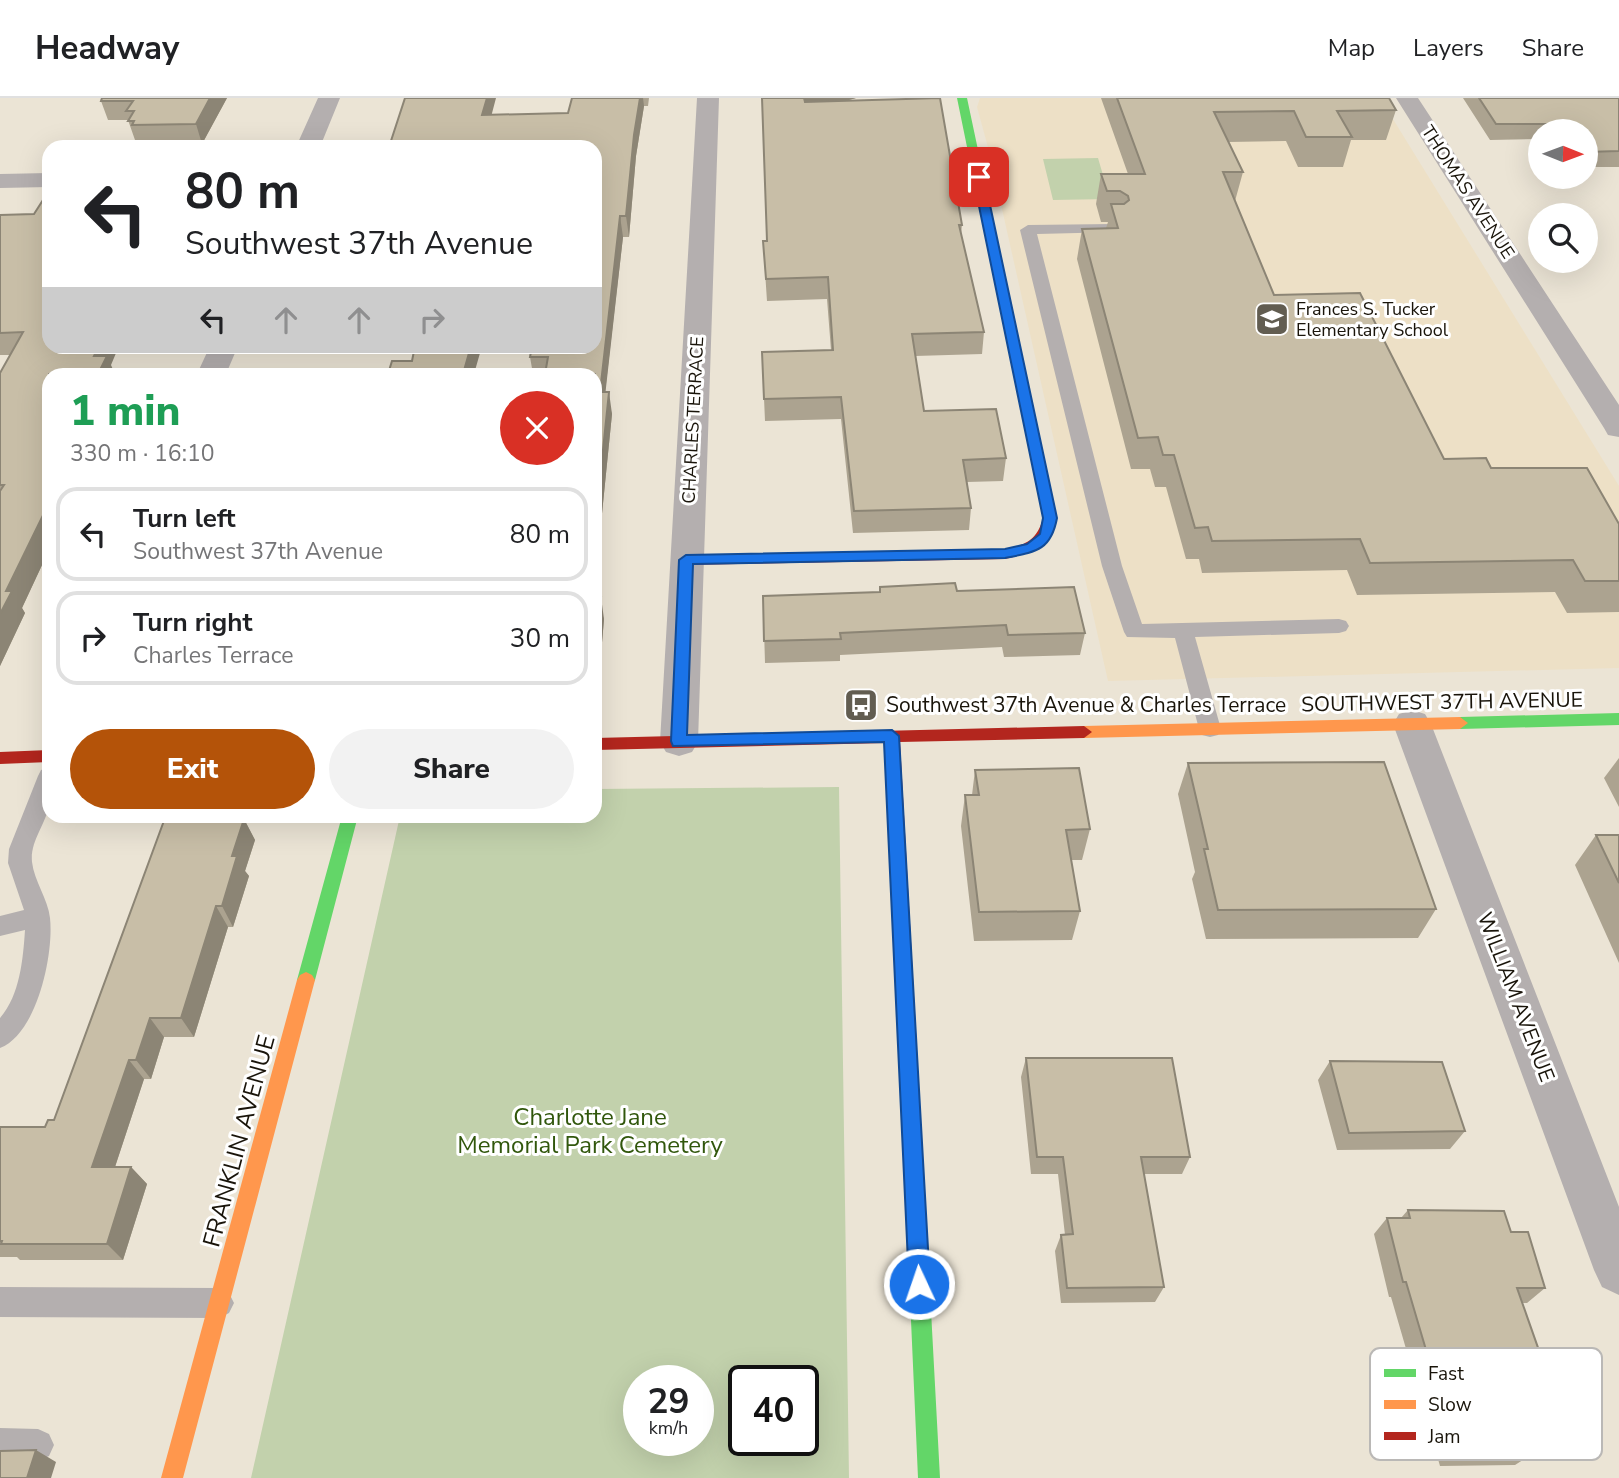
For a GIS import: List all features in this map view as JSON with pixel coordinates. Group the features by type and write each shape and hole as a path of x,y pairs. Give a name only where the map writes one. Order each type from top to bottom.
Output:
{"street":[{"path":"311,140 329,98"},
{"name":"CHARLES TERRACE","path":"679,741 708,98"},
{"path":"686,560 1005,554 1031,548 1041,542 1050,527 962,98"},
{"name":"THOMAS AVENUE","path":"1407,98 1619,428"},
{"path":"0,181 42,180"},
{"name":"SOUTHWEST 37TH AVENUE","path":"602,744 1619,719"},
{"name":"WILLIAM AVENUE","path":"1412,724 1619,1270"},
{"path":"892,736 929,1478"},
{"path":"0,758 42,756"},
{"name":"FRANKLIN AVENUE","path":"172,1478 347,823"}],"lane":[{"path":"1113,229 1028,230 1112,566 1134,632 1339,626"},
{"path":"1183,631 1210,729"},
{"path":"0,1036 16,1018 35,968 38,917 20,863 21,849 42,794"},
{"path":"0,926 38,917"},
{"path":"0,1302 219,1303"},
{"path":"0,1444 38,1445"}],"shaded area":[{"name":"Frances S. Tucker Elementary School","path":"980,98 1380,98 1619,486 1619,668 1108,681 977,107"}],"green space":[{"path":"1098,158 1110,199 1053,200 1043,159"},
{"name":"Charlotte Jane Memorial Park Cemetery","path":"839,787 849,1478 251,1478 398,823 602,823 602,789"}],"building":[{"path":"102,98 210,98 196,124 132,125 134,121 128,121 134,111 126,111 133,101 101,101"},
{"path":"405,98 487,98 482,115 568,113 572,98 640,98 626,216 620,216 602,374 602,368 546,368 548,357 530,357 531,354 602,354 602,140 391,140"},
{"path":"762,98 804,98 805,102 940,98 962,225 959,225 984,332 912,334 924,411 996,409 1006,458 963,460 971,508 854,511 841,397 764,399 762,352 833,350 828,277 766,279 763,241 767,241"},
{"path":"1117,98 1389,98 1396,110 1337,111 1352,137 1306,137 1294,111 1214,112 1243,172 1223,172 1274,295 1360,293 1444,459 1486,458 1491,468 1587,468 1619,524 1619,581 1585,581 1573,560 1370,563 1360,539 1212,541 1208,527 1195,528 1174,455 1163,455 1158,437 1138,438 1082,229 1118,228 1111,204 1124,204 1129,200 1128,196 1120,191 1107,191 1101,174 1145,174"},
{"path":"1479,98 1619,98 1619,151 1598,152 1598,119 1528,119 1528,124 1496,124"},
{"path":"42,202 42,354 107,356 101,368 42,368 42,517 6,591 12,591 0,614 0,491 4,485 0,485 0,373 23,332 0,333 0,215 34,214"},
{"path":"413,354 469,354 465,368 390,368 392,361 412,361"},
{"path":"602,392 609,392 602,460"},
{"path":"955,583 957,591 1074,587 1085,633 1008,635 1006,625 840,633 841,639 764,641 763,596 880,592 880,587"},
{"path":"1384,762 1436,909 1218,910 1204,849 1208,849 1188,763"},
{"path":"1079,768 1090,829 1066,830 1080,911 979,912 965,795 979,795 975,770"},
{"path":"163,823 243,823 232,856 237,856 222,906 216,906 181,1018 150,1018 136,1060 129,1060 92,1167 131,1167 107,1244 1,1244 0,1127 45,1127 48,1120 54,1120"},
{"path":"1596,835 1619,835 1619,883"},
{"path":"1026,1058 1172,1058 1190,1157 1141,1157 1164,1287 1067,1288 1061,1235 1073,1234 1063,1157 1037,1157"},
{"path":"1330,1061 1442,1062 1465,1131 1349,1133"},
{"path":"1408,1210 1504,1211 1511,1232 1528,1232 1545,1288 1517,1288 1538,1348 1425,1348 1406,1282 1403,1282 1387,1218 1410,1218"},
{"path":"36,1450 27,1478 0,1478 0,1451"}],"traffic: fast":[{"path":"962,98 1017,362"},
{"path":"1460,723 1619,719"},
{"path":"306,980 348,823"},
{"path":"908,1050 929,1478"}],"traffic: slow":[{"path":"1084,732 1460,723"},
{"path":"172,1478 306,980"}],"traffic: jam":[{"path":"686,560 1005,554 1030,548 1040,541 1050,518 1017,362"},
{"path":"602,744 1084,732"},
{"path":"892,736 908,1050"},
{"path":"0,758 42,756"}],"place":[{"name":"Frances S. Tucker Elementary School","path":"1272,319"},
{"name":"Southwest 37th Avenue & Charles Terrace","path":"861,705"}],"route":[{"path":"919,1284 892,736 679,741 686,560 1005,554 1031,548 1046,536 1050,518 979,177"}]}
